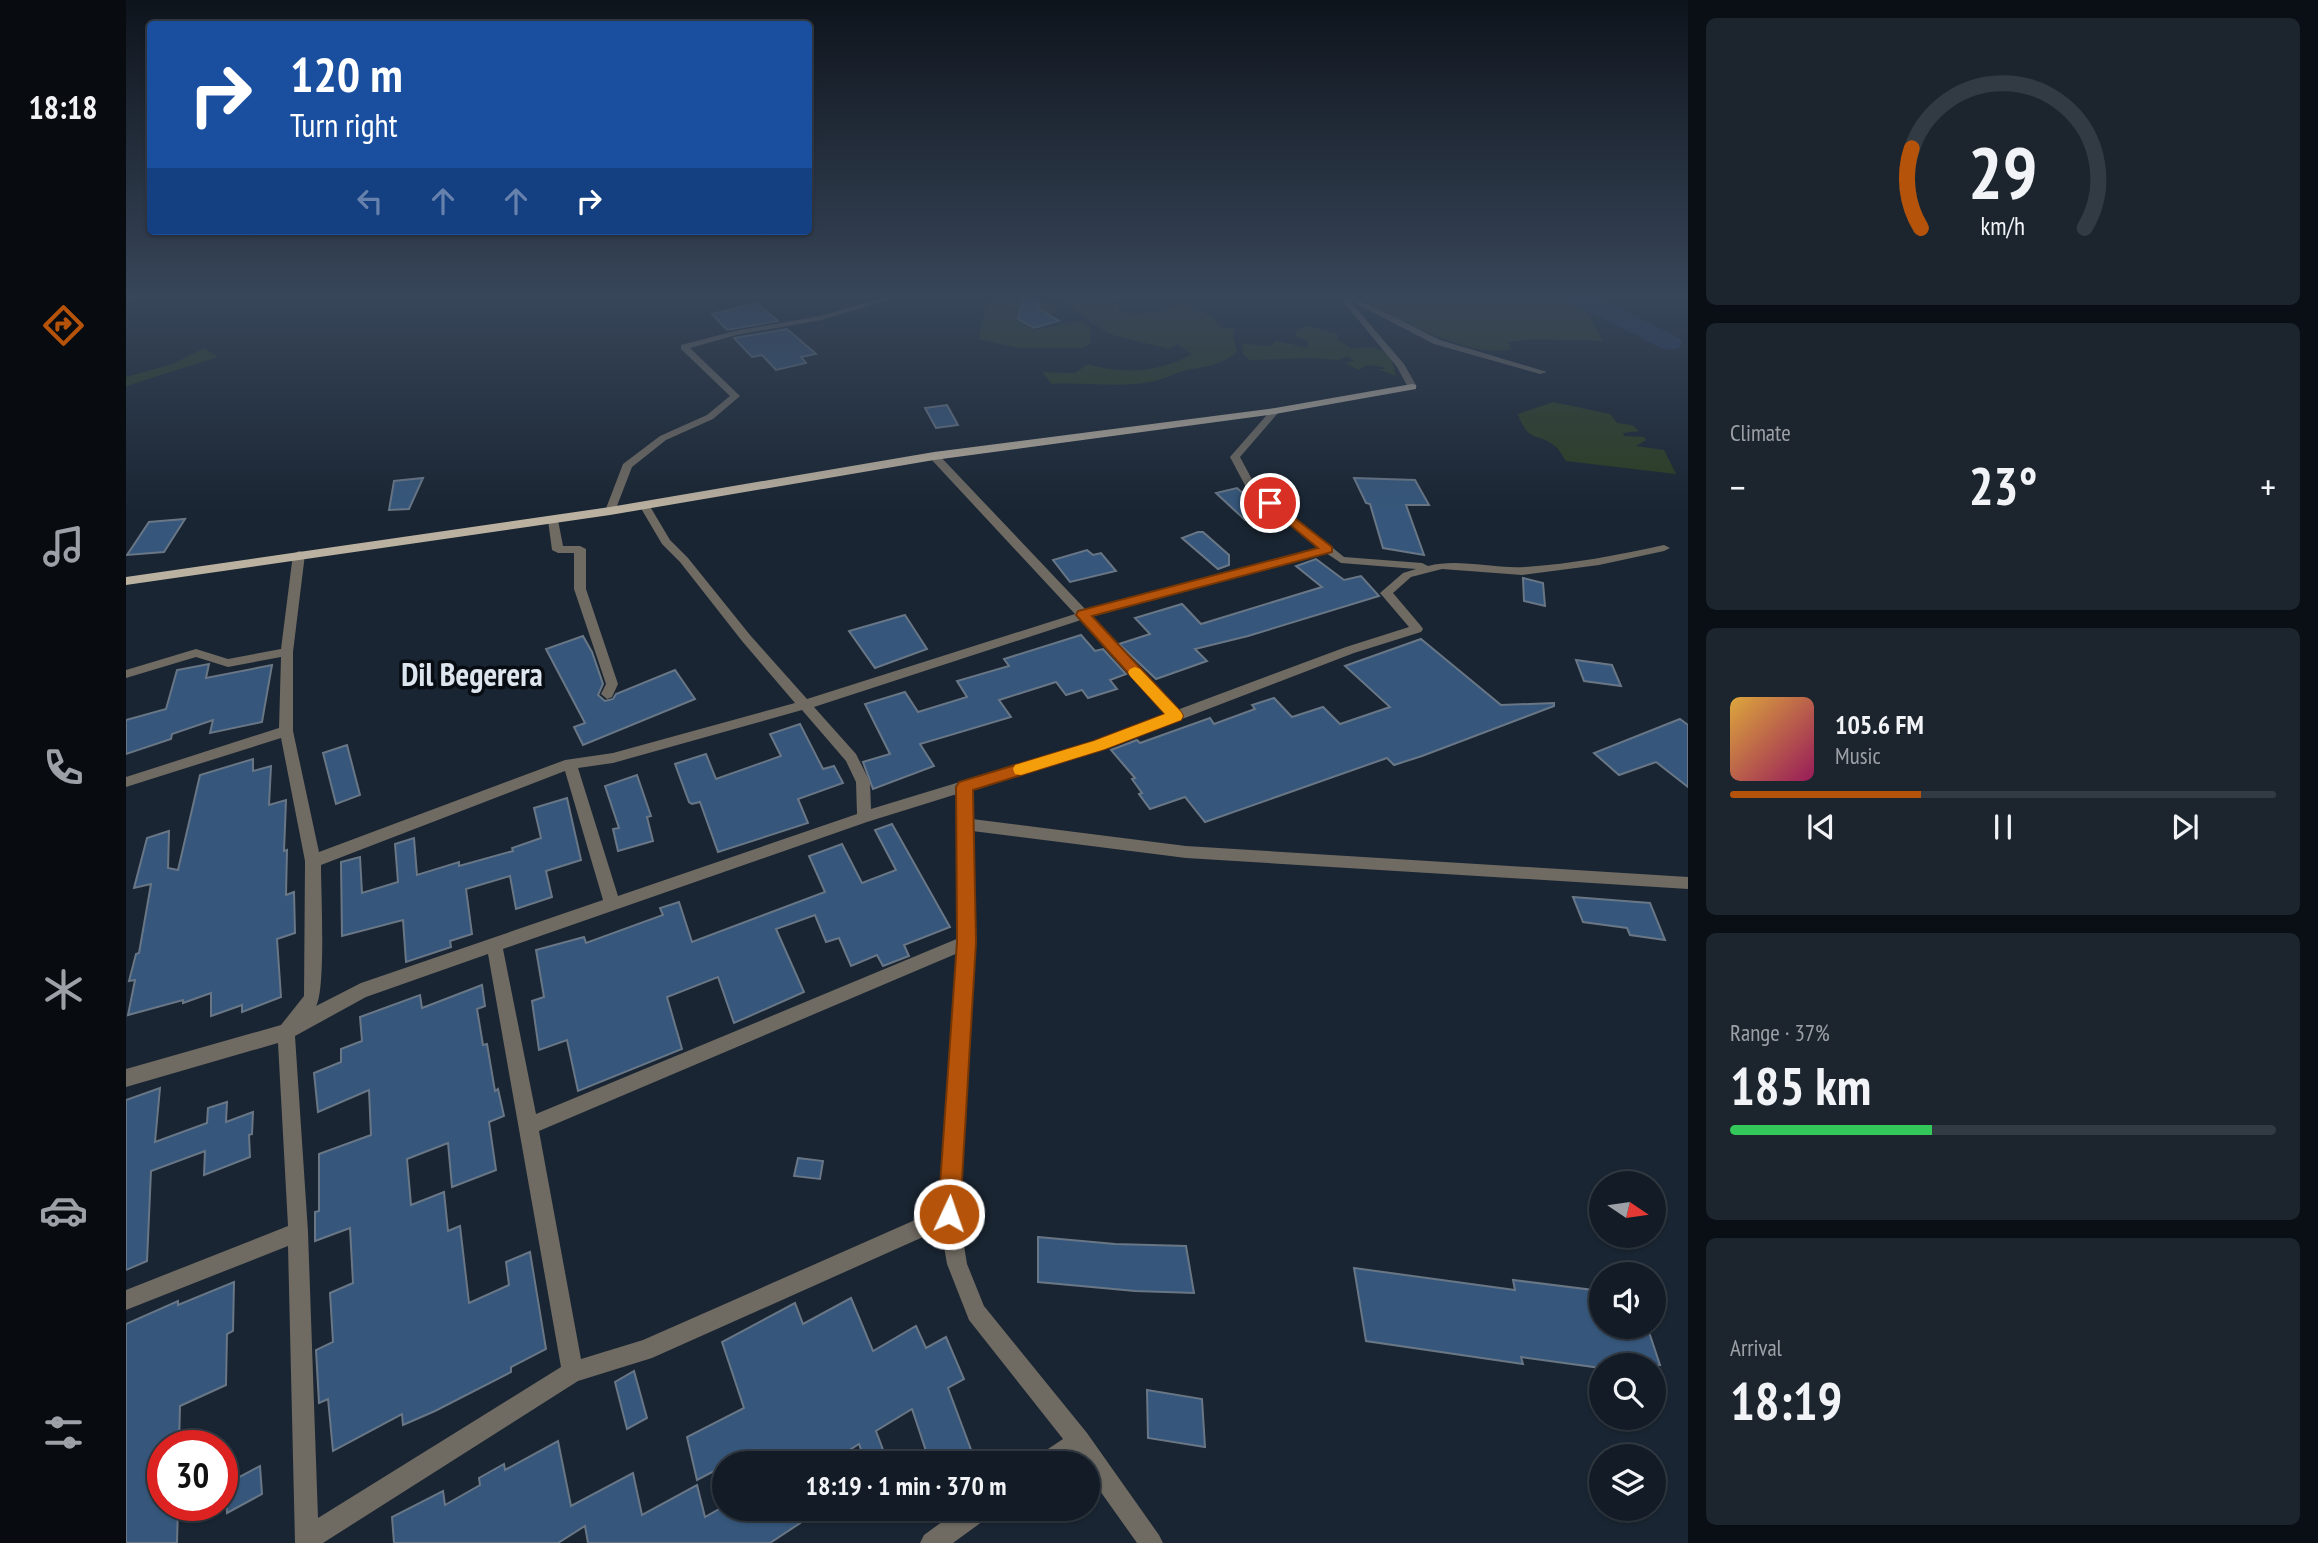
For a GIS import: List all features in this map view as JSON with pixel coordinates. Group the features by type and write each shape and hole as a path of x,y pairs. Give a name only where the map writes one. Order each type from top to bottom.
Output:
{"main road":[{"path":"126,581 299,554 552,520 934,456 1275,411 1412,387"}],"street":[{"path":"610,511 626,466 663,438 710,417 735,396 705,367"},
{"path":"1402,367 1412,387"},
{"path":"1525,367 1543,372"},
{"path":"1275,411 1235,457 1251,487 1341,560 1437,568 1522,571 1599,562 1664,548"},
{"path":"934,456 1175,716"},
{"path":"644,505 666,542 851,758 863,782 864,817"},
{"path":"552,520 558,550 580,549 580,589 612,684 607,694"},
{"path":"313,861 570,764 613,758 804,705 1083,615 1328,549"},
{"path":"299,554 288,652 286,731 313,861 312,999 286,1032 298,1232 307,1541"},
{"path":"126,1078 286,1032 361,991 864,817 1099,745 1350,650 1417,629 1386,593 1407,575 1437,568"},
{"path":"126,674 196,653 228,663 288,652"},
{"path":"126,782 286,731"},
{"path":"570,764 612,903"},
{"path":"964,787 967,942 949,1214 957,1264 976,1313 1079,1441 1151,1543"},
{"path":"966,824 1186,852 1688,883"},
{"path":"529,1126 967,942"},
{"path":"494,944 573,1372"},
{"path":"307,1541 573,1372 644,1350 949,1214"},
{"path":"126,1300 298,1232"},
{"path":"1065,1451 1079,1441"},
{"path":"932,1543 963,1521"}],"green space":[{"path":"162,367 186,367 126,386 126,377"},
{"path":"1084,367 1114,370 1201,367 1150,382 1126,385 1052,384 1042,372 1075,373"},
{"path":"1383,367 1394,367 1396,376 1378,369 1385,369"},
{"path":"1553,402 1610,414 1617,423 1632,425 1639,431 1623,433 1624,436 1644,437 1646,440 1636,446 1664,450 1676,474 1566,461 1556,447 1530,434 1518,414"}],"building":[{"path":"947,405 958,425 936,428 925,408"},
{"path":"423,478 409,509 389,510 394,481"},
{"path":"1354,478 1415,480 1429,505 1406,505 1424,555 1383,548 1370,504 1366,503"},
{"path":"1237,488 1267,515 1245,520 1216,493"},
{"path":"185,519 164,552 127,555 149,522"},
{"path":"1203,532 1229,555 1229,565 1218,569 1182,538"},
{"path":"1087,550 1093,555 1101,553 1116,571 1070,582 1053,560"},
{"path":"1316,559 1344,580 1361,576 1379,596 1248,636 1195,649 1207,661 1156,679 1119,644 1150,634 1135,618 1182,604 1201,624 1322,587 1296,566"},
{"path":"1523,578 1543,583 1545,606 1524,601"},
{"path":"905,615 927,649 875,668 849,631"},
{"path":"1081,635 1095,651 1103,649 1126,674 1110,680 1117,689 1088,698 1082,690 1066,695 1056,682 999,700 1011,717 920,744 934,766 873,789 863,762 890,754 865,704 905,692 918,712 967,697 957,681 1009,666 1004,659"},
{"path":"583,636 592,652 603,684 598,695 605,701 675,670 695,699 583,745 574,727 585,723 546,649"},
{"path":"1421,639 1501,705 1554,703 1554,706 1422,756 1394,765 1387,758 1205,822 1185,797 1150,809 1139,794 1142,793 1132,779 1135,778 1111,750 1137,740 1140,743 1210,718 1214,724 1255,709 1252,705 1274,698 1292,717 1323,707 1340,724 1390,707 1345,666"},
{"path":"1576,660 1612,665 1621,686 1584,681"},
{"path":"209,664 206,678 272,665 262,722 210,733 213,720 172,734 171,739 126,754 126,720 166,709 177,670"},
{"path":"1680,719 1688,725 1688,787 1656,762 1619,775 1594,753"},
{"path":"800,724 823,769 834,766 843,783 798,799 808,823 718,852 700,802 689,802 675,764 706,754 716,779 781,756 770,734"},
{"path":"347,745 360,795 336,804 323,753"},
{"path":"253,759 253,771 271,766 269,805 286,800 286,895 294,892 295,933 277,939 281,997 242,1012 242,1005 211,1016 211,993 183,1003 183,1000 128,1015 135,980 129,981 136,954 139,953 151,884 134,888 147,838 169,831 168,868 178,870 200,775"},
{"path":"637,775 651,816 647,817 653,841 618,851 613,829 619,828 605,786"},
{"path":"567,798 581,860 546,871 552,897 516,909 510,876 466,889 472,934 450,941 451,947 406,962 403,920 342,936 341,862 360,857 362,893 398,882 395,844 414,838 417,875 459,862 459,866 513,851 512,848 541,838 534,808"},
{"path":"892,824 950,927 904,945 909,956 883,966 877,955 851,966 839,938 826,942 815,915 776,929 804,992 734,1023 718,977 667,997 682,1049 578,1091 567,1040 539,1050 532,1001 544,997 536,950 584,937 586,943 663,915 660,908 679,902 692,942 825,892 809,856 842,844 862,883 896,870 875,830"},
{"path":"1573,897 1650,903 1665,940 1630,935 1627,928 1583,922"},
{"path":"482,985 485,1006 477,1009 483,1045 487,1044 495,1091 498,1089 504,1116 489,1122 496,1170 452,1187 448,1143 407,1159 411,1205 444,1192 448,1231 460,1226 469,1303 509,1285 506,1262 530,1252 546,1349 511,1367 511,1372 435,1411 403,1425 402,1414 333,1451 328,1399 319,1403 316,1350 333,1342 330,1293 353,1283 350,1228 315,1241 315,1212 319,1211 319,1154 371,1135 369,1090 318,1112 314,1073 341,1062 341,1049 362,1041 360,1017 420,995 422,1008"},
{"path":"160,1088 155,1142 207,1123 208,1108 227,1102 226,1122 253,1112 252,1134 249,1135 250,1157 204,1175 205,1151 151,1171 147,1261 126,1270 126,1100"},
{"path":"798,1158 823,1161 820,1179 794,1176"},
{"path":"1038,1237 1115,1244 1186,1246 1194,1293 1135,1291 1038,1282"},
{"path":"1354,1268 1515,1290 1513,1280 1589,1290 1589,1339 1651,1339 1656,1353 1589,1353 1589,1366 1521,1357 1523,1364 1366,1341"},
{"path":"234,1282 233,1331 227,1334 226,1385 180,1406 179,1430 147,1430 147,1521 178,1521 177,1543 126,1543 126,1324 178,1301 178,1305"},
{"path":"851,1298 873,1351 916,1326 926,1348 946,1337 964,1379 948,1388 972,1451 926,1451 912,1409 876,1431 884,1451 862,1451 859,1444 848,1451 712,1451 712,1472 697,1480 687,1437 744,1408 722,1342 795,1303 803,1324"},
{"path":"634,1371 647,1418 627,1429 615,1382"},
{"path":"1147,1390 1202,1399 1205,1447 1148,1438"},
{"path":"558,1441 571,1506 633,1473 642,1515 697,1485 705,1517 712,1513 712,1521 803,1521 770,1543 588,1543 585,1526 558,1543 394,1543 392,1517 443,1491 445,1505 480,1485 479,1478 504,1464 505,1470"},
{"path":"260,1466 262,1494 238,1507 238,1478"}],"slow traffic":[{"path":"1021,769 1099,745 1175,716 1135,672"}],"district":[{"name":"Dil Begerera","path":"472,674"}],"route":[{"path":"949,1214 967,942 964,787 1099,745 1175,716 1083,615 1328,549 1270,503"}]}
